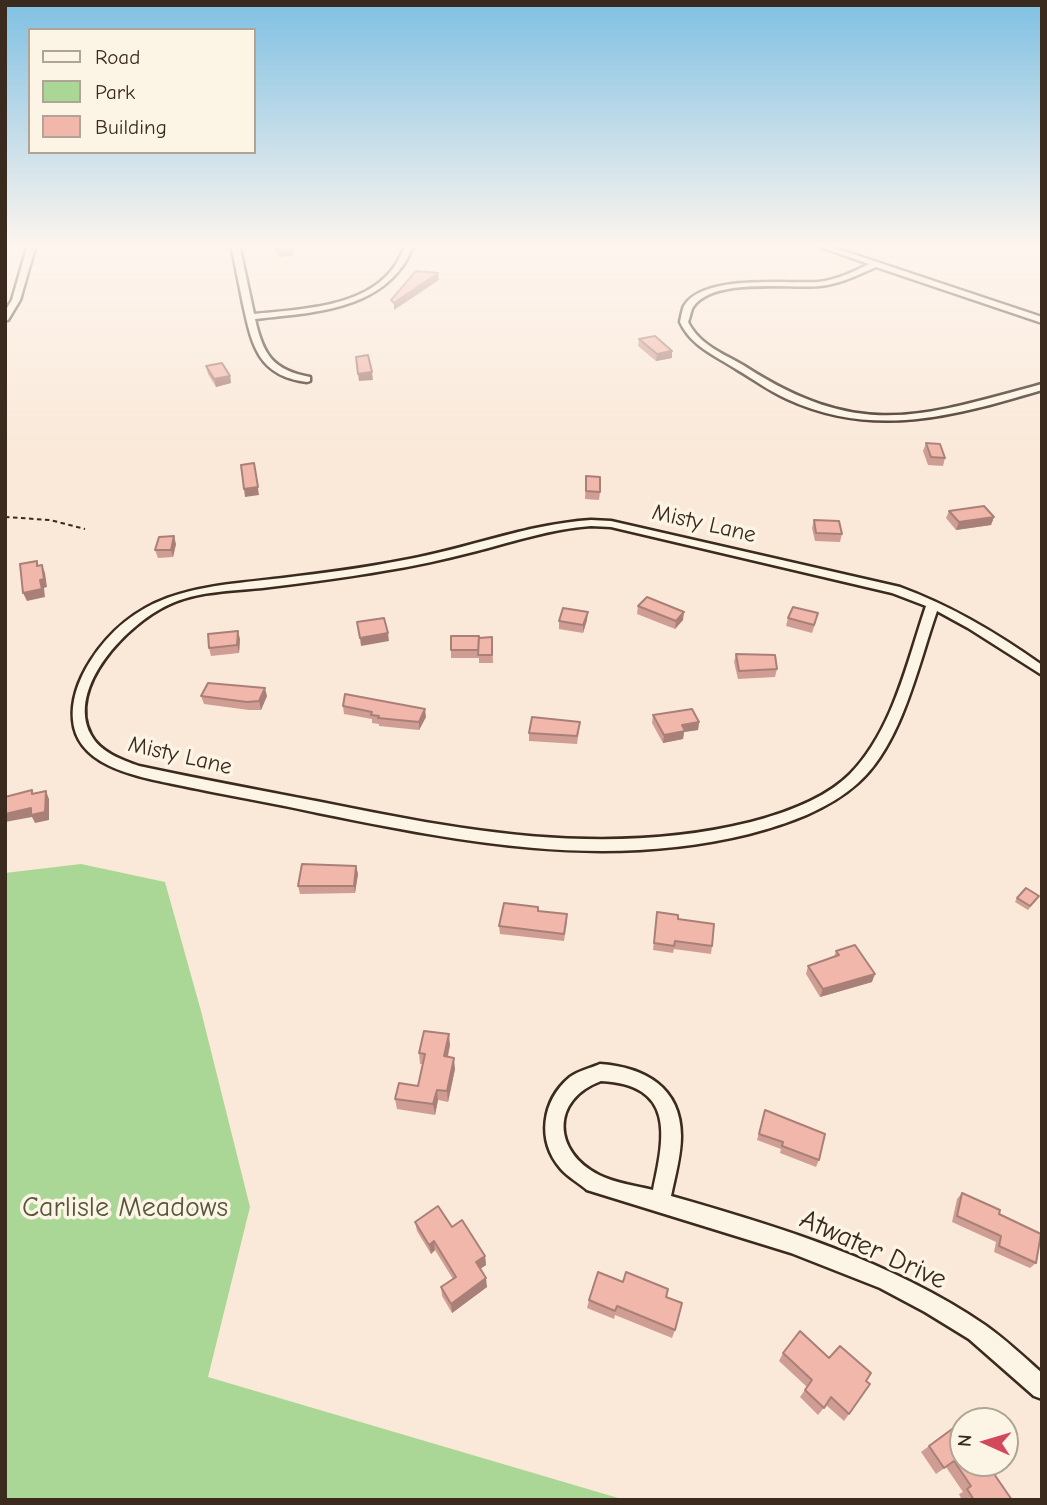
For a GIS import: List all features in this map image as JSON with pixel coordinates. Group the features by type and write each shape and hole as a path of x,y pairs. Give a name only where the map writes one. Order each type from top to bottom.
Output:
{"street":[{"path":"275,314 250,317 257,345 272,366 290,377 307,379"},
{"path":"685,314 684,322 699,342 775,389 800,402 850,416 886,420 922,419 961,411 1042,387"},
{"path":"1024,314 1042,320"},
{"name":"Misty Lane","path":"933,604 885,735 874,755 853,780 823,800 786,817 746,829 705,836 615,844 486,838 432,830 121,766 94,750 84,738 80,725 83,695 104,650 128,624 165,601 216,589 388,568 573,523 611,524 873,584 933,604 978,627 1042,671"},
{"name":"Atwater Drive","path":"660,1203 672,1127 666,1109 656,1093 633,1077 605,1072 586,1076 570,1086 558,1101 553,1119 554,1139 561,1157 575,1172 594,1183 800,1246 904,1289 978,1333 1042,1388"}],"path":[{"path":"5,517 50,520 85,529"}],"green space":[{"name":"Carlisle Meadows","path":"81,864 165,882 201,1011 250,1207 208,1377 625,1500 5,1500 5,873"}],"building":[{"path":"655,336 672,351 657,354 639,339"},
{"path":"368,355 372,372 358,374 356,357"},
{"path":"222,363 230,376 214,379 206,366"},
{"path":"926,443 940,444 945,458 931,457"},
{"path":"254,463 258,487 244,489 241,465"},
{"path":"586,476 600,477 600,492 586,491"},
{"path":"984,506 994,517 959,522 949,511"},
{"path":"814,520 839,521 842,534 816,533"},
{"path":"174,536 171,550 155,550 159,537"},
{"path":"37,561 37,566 42,565 42,589 23,593 20,564"},
{"path":"647,597 684,612 676,621 638,606"},
{"path":"793,607 818,613 814,625 788,618"},
{"path":"563,608 588,612 583,625 559,621"},
{"path":"384,618 388,633 360,638 357,622"},
{"path":"238,631 237,645 209,648 208,634"},
{"path":"451,636 479,636 478,650 451,650"},
{"path":"492,637 492,655 478,655 479,638"},
{"path":"736,654 775,655 777,669 739,671"},
{"path":"208,683 265,688 259,701 247,702 201,696"},
{"path":"345,694 425,709 419,722 378,718 379,716 371,715 372,712 343,706"},
{"path":"692,709 699,722 682,725 685,731 664,735 653,715"},
{"path":"532,717 580,722 577,736 529,733"},
{"path":"32,790 32,794 46,791 45,812 31,815 31,808 5,814 5,797"},
{"path":"302,864 356,866 354,886 298,886"},
{"path":"1026,888 1039,896 1030,906 1017,898"},
{"path":"504,903 567,914 564,934 499,926"},
{"path":"657,912 678,915 678,919 714,924 712,946 675,941 674,946 654,943"},
{"path":"855,945 875,974 823,989 808,966 839,955 836,951"},
{"path":"424,1031 449,1034 444,1056 454,1058 447,1091 437,1090 433,1104 395,1099 399,1083 418,1086 425,1054 419,1053"},
{"path":"765,1110 825,1134 819,1160 782,1146 783,1142 759,1134"},
{"path":"962,1193 1000,1210 999,1214 1041,1234 1036,1263 999,1246 1001,1236 957,1216"},
{"path":"438,1206 452,1227 462,1220 485,1256 476,1262 486,1278 451,1304 441,1287 456,1277 434,1241 429,1245 415,1222"},
{"path":"598,1272 623,1282 626,1272 668,1289 666,1297 682,1303 675,1330 617,1306 615,1311 589,1300"},
{"path":"800,1331 829,1358 840,1346 871,1373 866,1381 870,1384 849,1414 831,1397 824,1408 805,1390 812,1380 783,1353"},
{"path":"949,1431 949,1464 944,1468 929,1446"},
{"path":"965,1477 996,1477 1012,1500 974,1500 967,1489 971,1486"}]}
